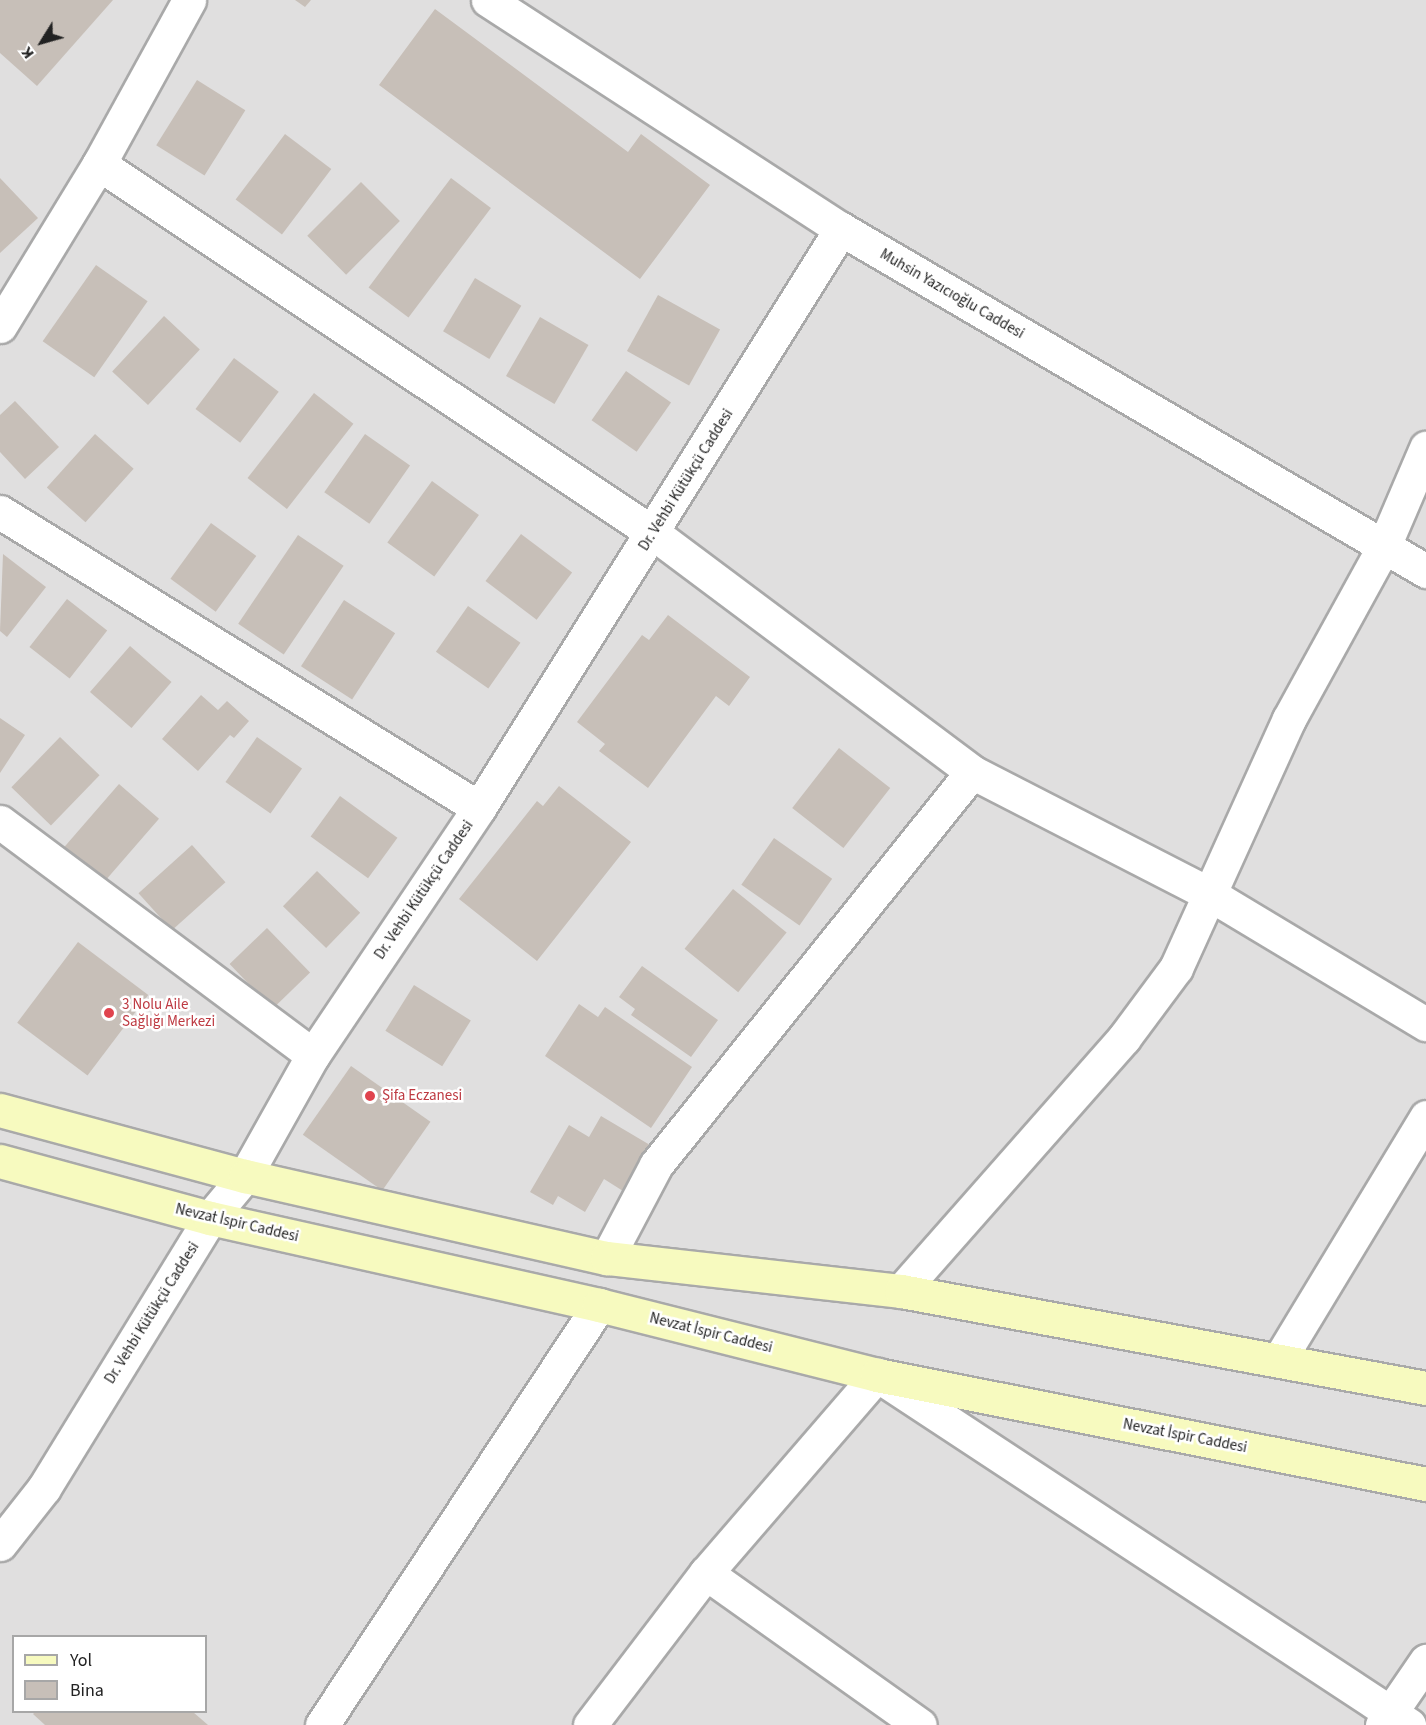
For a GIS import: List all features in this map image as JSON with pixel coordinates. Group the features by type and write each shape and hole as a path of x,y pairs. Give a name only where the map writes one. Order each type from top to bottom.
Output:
{"main road":[{"path":"0,1110 245,1176 607,1258 901,1291 1426,1389"},
{"name":"Nevzat İspir Caddesi","path":"0,1161 210,1218 599,1305 877,1375 1426,1484"}],"street":[{"path":"0,326 99,164 189,0"},
{"name":"Muhsin Yazıcıoğlu Caddesi","path":"488,0 841,229 1426,571"},
{"path":"99,164 653,533 972,771 1211,895 1426,1024"},
{"name":"Dr. Vehbi Kütükçü Caddesi","path":"0,1544 44,1488 210,1218 245,1176 313,1055 479,808 841,229"},
{"path":"901,1291 1124,1038 1176,968 1289,719 1384,546 1426,448"},
{"path":"0,512 479,808"},
{"path":"607,1258 656,1165 972,771"},
{"path":"0,822 313,1055"},
{"path":"1279,1360 1426,1117"},
{"path":"322,1725 599,1305"},
{"path":"590,1725 706,1573 877,1375 1393,1721 1426,1661"},
{"path":"706,1573 920,1725"}],"shaded area":[{"path":"0,0 1426,0 1426,1725 0,1725"}],"building":[{"path":"0,0 113,0 37,86 0,53"},
{"path":"295,0 311,0 305,7"},
{"path":"435,9 628,152 641,134 710,185 640,279 379,85"},
{"path":"197,80 245,110 205,176 156,145"},
{"path":"285,134 331,169 282,234 236,199"},
{"path":"0,178 38,218 0,253"},
{"path":"451,178 491,208 408,318 369,287"},
{"path":"361,182 400,221 346,275 307,236"},
{"path":"96,265 148,301 94,377 43,341"},
{"path":"475,278 521,306 489,359 443,331"},
{"path":"658,295 720,329 689,385 627,351"},
{"path":"164,316 200,349 148,405 112,372"},
{"path":"540,317 588,345 554,404 506,376"},
{"path":"234,358 279,392 240,443 195,409"},
{"path":"626,371 671,403 637,452 592,420"},
{"path":"314,393 353,424 287,509 248,478"},
{"path":"15,401 59,447 25,479 0,452 0,415"},
{"path":"95,434 134,469 85,522 47,488"},
{"path":"365,434 410,466 369,524 324,492"},
{"path":"432,481 479,515 434,577 387,542"},
{"path":"211,523 256,556 216,612 170,579"},
{"path":"521,534 572,573 537,620 485,581"},
{"path":"298,535 344,566 284,654 238,624"},
{"path":"3,554 46,587 7,637 0,631"},
{"path":"67,599 107,630 70,678 29,647"},
{"path":"344,600 395,633 352,699 301,666"},
{"path":"468,606 520,643 488,689 436,652"},
{"path":"668,615 750,677 729,706 716,696 648,788 599,751 605,744 577,722 642,635 649,640"},
{"path":"130,646 172,682 131,728 90,692"},
{"path":"201,695 218,710 227,701 249,721 234,738 230,735 198,771 162,739"},
{"path":"0,718 25,735 0,773"},
{"path":"60,737 100,775 51,826 11,787"},
{"path":"257,737 302,769 271,814 225,782"},
{"path":"839,748 890,788 843,848 792,808"},
{"path":"119,784 159,819 103,884 63,849"},
{"path":"559,786 631,842 537,961 459,899 537,801 543,806"},
{"path":"340,796 397,838 368,878 311,836"},
{"path":"774,838 832,879 799,925 741,885"},
{"path":"192,845 225,882 172,930 138,893"},
{"path":"317,871 360,913 326,948 283,906"},
{"path":"733,889 787,932 738,992 685,949"},
{"path":"267,928 310,973 273,1009 230,964"},
{"path":"78,942 148,995 87,1076 17,1023"},
{"path":"642,966 718,1020 691,1057 631,1015 635,1009 619,997"},
{"path":"414,985 471,1021 442,1066 385,1031"},
{"path":"579,1004 598,1017 605,1007 692,1067 651,1128 545,1056"},
{"path":"351,1066 430,1122 382,1190 303,1135"},
{"path":"601,1116 650,1145 623,1191 604,1179 585,1212 558,1196 553,1205 530,1192 569,1125 589,1137"},
{"path":"194,1713 208,1725 45,1725 33,1714"}],"place":[{"name":"3 Nolu Aile Sağlığı Merkezi","path":"109,1013"},
{"name":"Şifa Eczanesi","path":"370,1096"}]}
